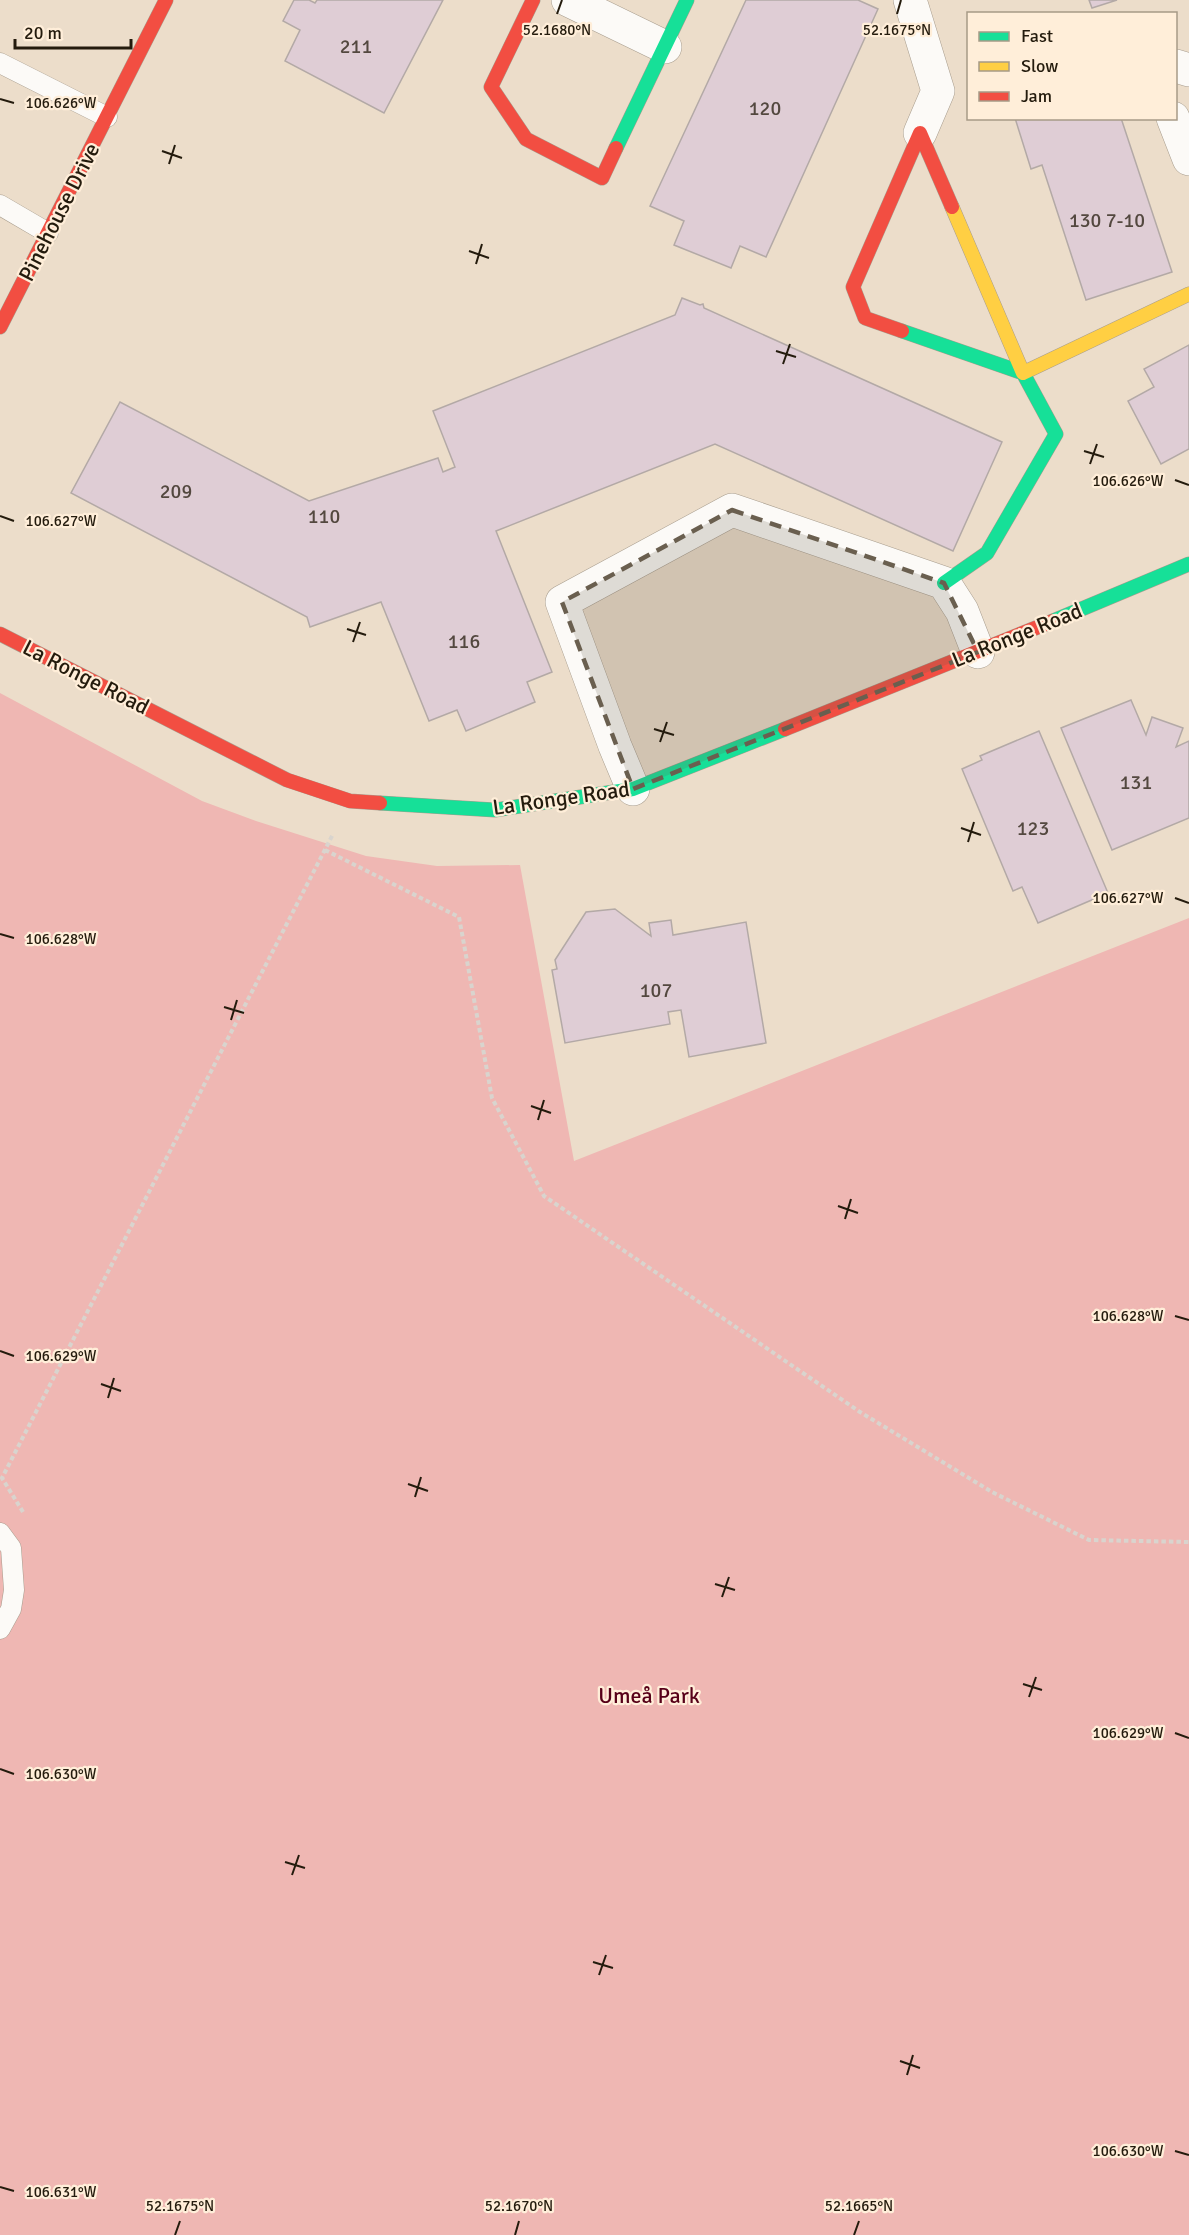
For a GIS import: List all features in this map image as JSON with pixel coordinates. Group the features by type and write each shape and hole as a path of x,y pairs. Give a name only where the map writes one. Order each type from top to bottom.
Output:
{"street":[{"name":"Pinehouse Drive","path":"0,327 166,0"},
{"path":"533,0 491,87 525,139 602,178 687,0"},
{"path":"568,0 665,47"},
{"path":"910,0 938,92 853,287 865,318 1023,373 1189,294"},
{"path":"1174,120 1189,159"},
{"path":"920,133 1023,373 1056,434 987,553 944,583"},
{"path":"633,789 562,602 732,510 944,583 962,611 978,652"},
{"name":"La Ronge Road","path":"0,634 288,780 350,801 495,810 633,789 978,652 1189,564"}],"lane":[{"path":"0,63 107,117"},
{"path":"0,205 48,233"},
{"path":"0,1533 11,1548 14,1590 11,1609 0,1629"}],"path":[{"path":"26,1516 2,1478 350,801"},
{"path":"325,850 459,918 492,1098 544,1196 860,1412 992,1492 1089,1540 1189,1542"}],"highlighted area":[{"path":"732,510 944,583 978,652 633,789 562,602"}],"green space":[{"name":"Umeå Park","path":"0,693 202,801 256,821 366,856 437,866 520,865 574,1161 1189,918 1189,2235 0,2235"}],"building":[{"path":"294,0 309,0 315,3 317,0 443,0 384,113 285,61 300,30 283,21"},
{"path":"746,0 858,0 878,9 766,257 740,246 731,268 674,245 684,221 650,206"},
{"path":"1089,0 1117,0 1092,8"},
{"path":"1016,120 1122,120 1172,272 1086,300 1042,165 1031,169"},
{"path":"682,298 703,304 704,308 1002,442 953,551 715,444 496,531 552,672 527,682 535,702 466,731 457,710 429,721 381,602 310,627 307,617 71,493 120,402 309,501 438,458 443,472 455,467 433,411 675,315"},
{"path":"1189,345 1189,449 1161,464 1128,401 1154,387 1144,369"},
{"path":"1131,700 1146,735 1152,717 1183,728 1176,747 1189,741 1189,818 1112,850 1061,728"},
{"path":"1039,731 1108,893 1038,923 1022,887 1013,891 962,769 982,760 980,756"},
{"path":"615,909 651,936 649,923 671,920 673,935 746,922 766,1043 689,1057 681,1010 668,1012 670,1024 565,1043 552,970 557,969 555,960 586,912"}],"traffic: fast":[{"path":"616,148 687,0"},
{"path":"902,331 1023,373 1056,434 987,553 944,583"},
{"path":"1053,621 1189,564"},
{"path":"380,803 495,810 633,789 785,729"}],"traffic: slow":[{"path":"952,207 1023,373 1189,294"}],"traffic: jam":[{"path":"0,327 166,0"},
{"path":"533,0 491,87 526,139 602,178 616,148"},
{"path":"902,331 865,318 853,287 920,133 952,207"},
{"path":"785,729 1053,621"},
{"path":"0,634 287,780 350,801 380,803"}]}
